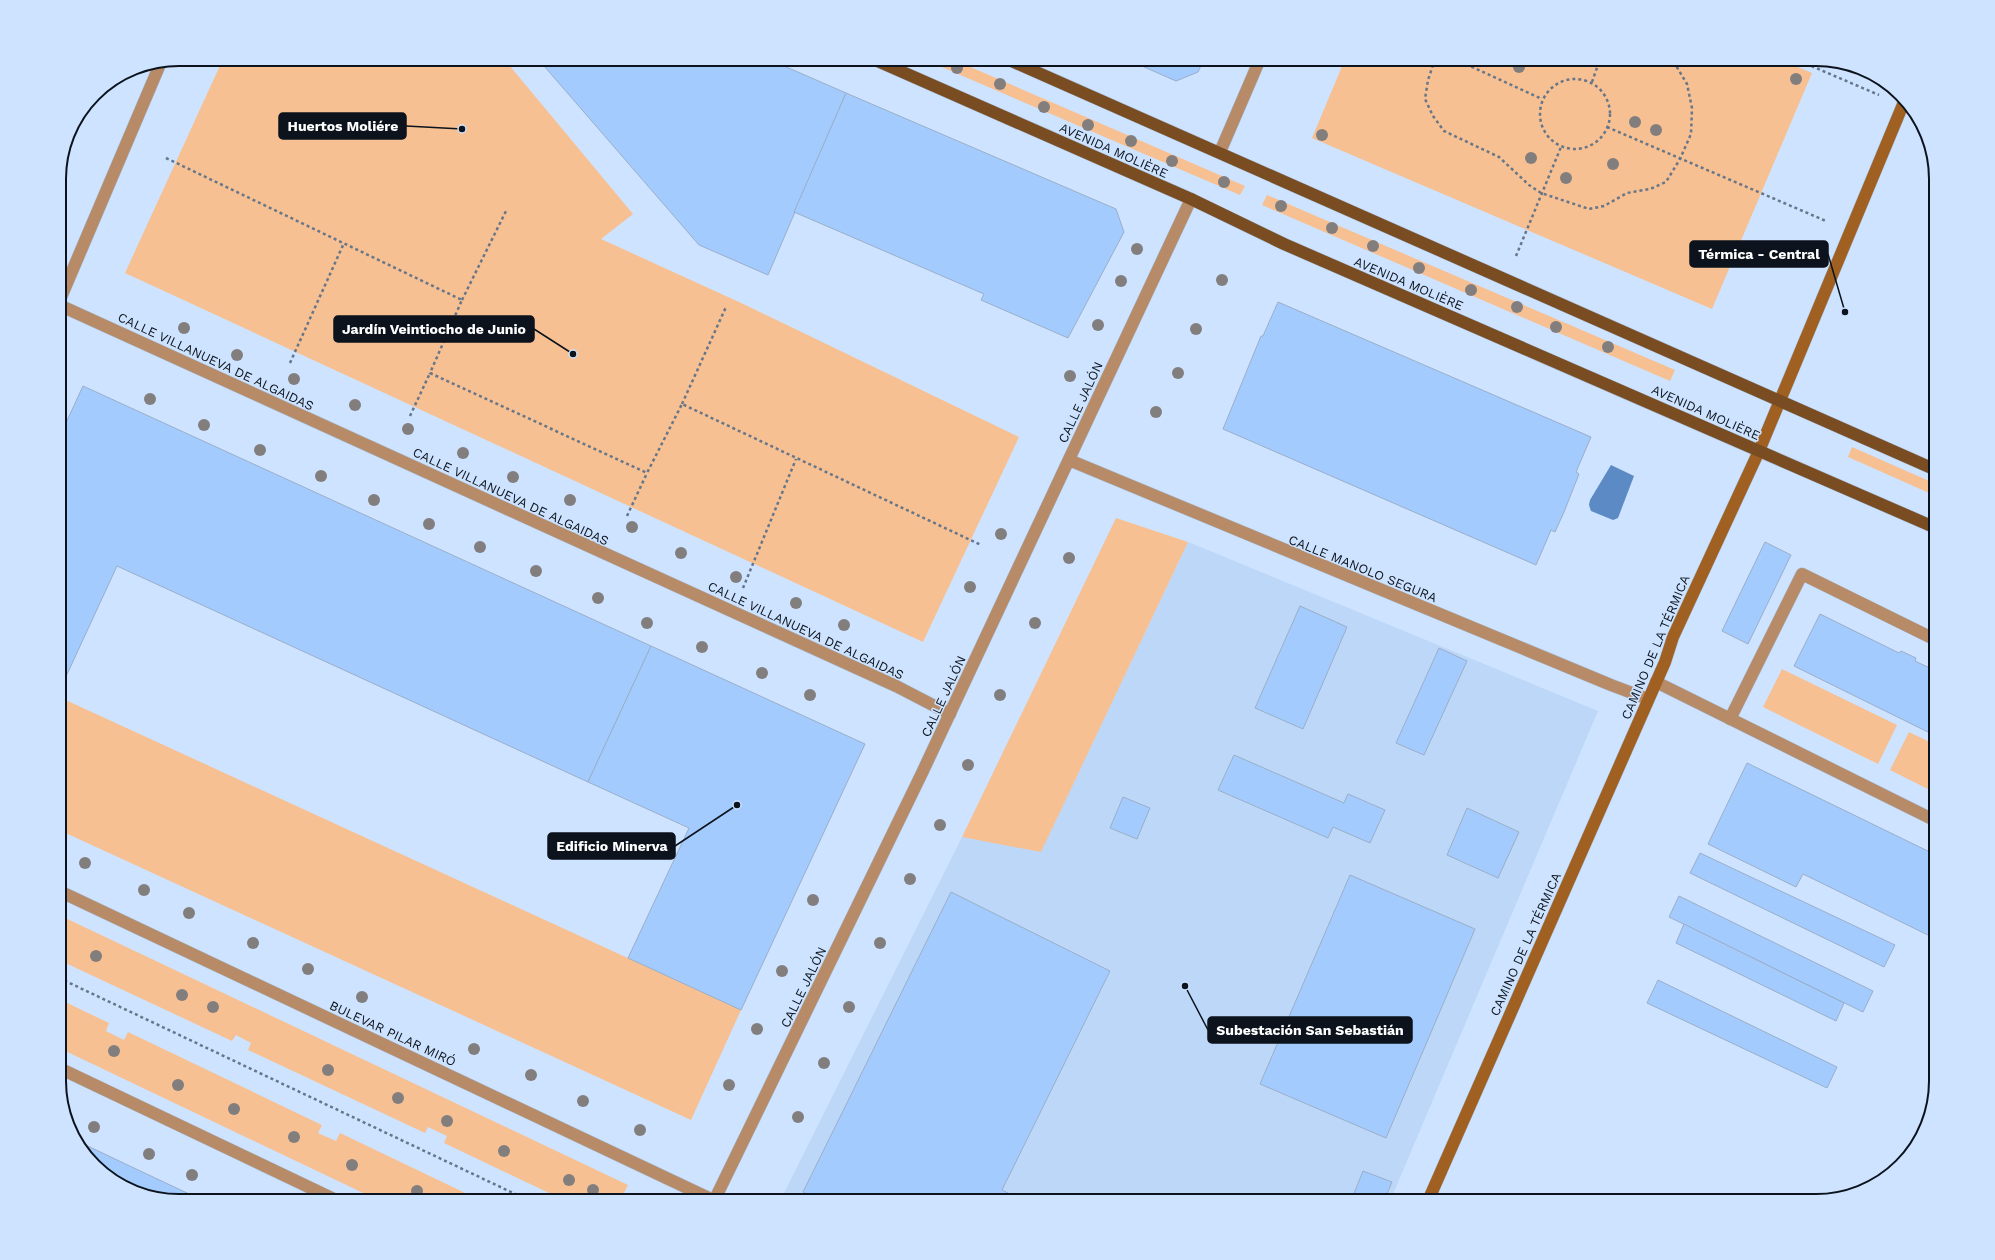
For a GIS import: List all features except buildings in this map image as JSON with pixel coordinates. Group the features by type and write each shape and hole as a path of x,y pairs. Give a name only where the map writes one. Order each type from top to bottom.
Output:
{"main road":[{"name":"AVENIDA MOLIÈRE","path":"889,66 1191,199 1284,244 1929,525"},
{"path":"1023,66 1929,467"},
{"name":"CAMINO DE LA TÉRMICA","path":"1431,1194 1656,682 1680,623 1759,451 1902,106"}],"street":[{"path":"1220,152 1257,66"},
{"path":"66,286 159,68"},
{"name":"CALLE JALÓN","path":"718,1194 950,714 1191,199"},
{"name":"CALLE VILLANUEVA DE ALGAIDAS","path":"66,309 896,686 950,714"},
{"name":"CALLE MANOLO SEGURA","path":"1069,460 1648,699"},
{"path":"1730,718 1802,574 1929,637"},
{"path":"1656,682 1929,818"},
{"name":"BULEVAR PILAR MIRÓ","path":"66,894 700,1194"},
{"path":"66,1071 323,1194"}],"path":[{"path":"1432,66 1425,99 1433,116 1444,131 1499,157 1529,185 1541,193 1589,209 1604,206 1627,193 1650,189 1666,182 1680,159 1691,134 1692,108 1687,84 1676,66"},
{"path":"1470,66 1542,99"},
{"path":"1592,82 1598,66"},
{"path":"1812,66 1899,102"},
{"path":"1569,79 1581,79 1592,82 1602,90 1608,102 1610,115 1607,127 1600,139 1589,146 1575,150 1561,147 1549,139 1541,127 1539,113 1542,99 1548,89 1558,82 1569,79"},
{"path":"1607,127 1850,232"},
{"path":"1507,280 1541,193 1561,147"},
{"path":"166,158 462,300"},
{"path":"410,416 462,300 507,209"},
{"path":"290,364 344,243"},
{"path":"628,516 647,473 682,404 726,307"},
{"path":"430,373 647,473"},
{"path":"682,404 981,545"},
{"path":"732,612 796,459"},
{"path":"66,981 515,1194"}],"shaded area":[{"path":"220,66 510,66 633,214 601,239 739,302 1019,437 923,642 125,273"},
{"path":"939,66 968,66 1245,186 1240,195"},
{"path":"1342,66 1796,66 1812,73 1712,309 1312,138"},
{"path":"1267,195 1675,370 1670,381 1262,205"},
{"path":"1852,447 1929,481 1929,493 1848,457"},
{"path":"1116,518 1188,542 1041,852 962,837"},
{"path":"1188,542 1598,711 1393,1194 784,1194 962,837 1041,851"},
{"path":"1782,669 1897,725 1878,764 1763,707"},
{"path":"66,700 741,1010 691,1120 66,833"},
{"path":"1909,732 1929,742 1929,790 1890,770"},
{"path":"66,918 628,1185 624,1194 551,1194 444,1143 447,1136 428,1127 425,1133 248,1050 251,1043 236,1035 232,1041 66,963"},
{"path":"66,1002 109,1023 106,1031 124,1040 128,1032 322,1125 318,1133 336,1141 340,1133 467,1194 365,1194 66,1051"}],"water":[{"path":"1611,465 1634,476 1618,518 1613,520 1591,511 1589,505 1590,500"}],"place":[{"name":"Huertos Moliére","path":"462,129"},
{"name":"Térmica - Central","path":"1845,312"},
{"name":"Jardín Veintiocho de Junio","path":"573,354"},
{"name":"Edificio Minerva","path":"737,805"},
{"name":"Subestación San Sebastián","path":"1185,986"}]}
